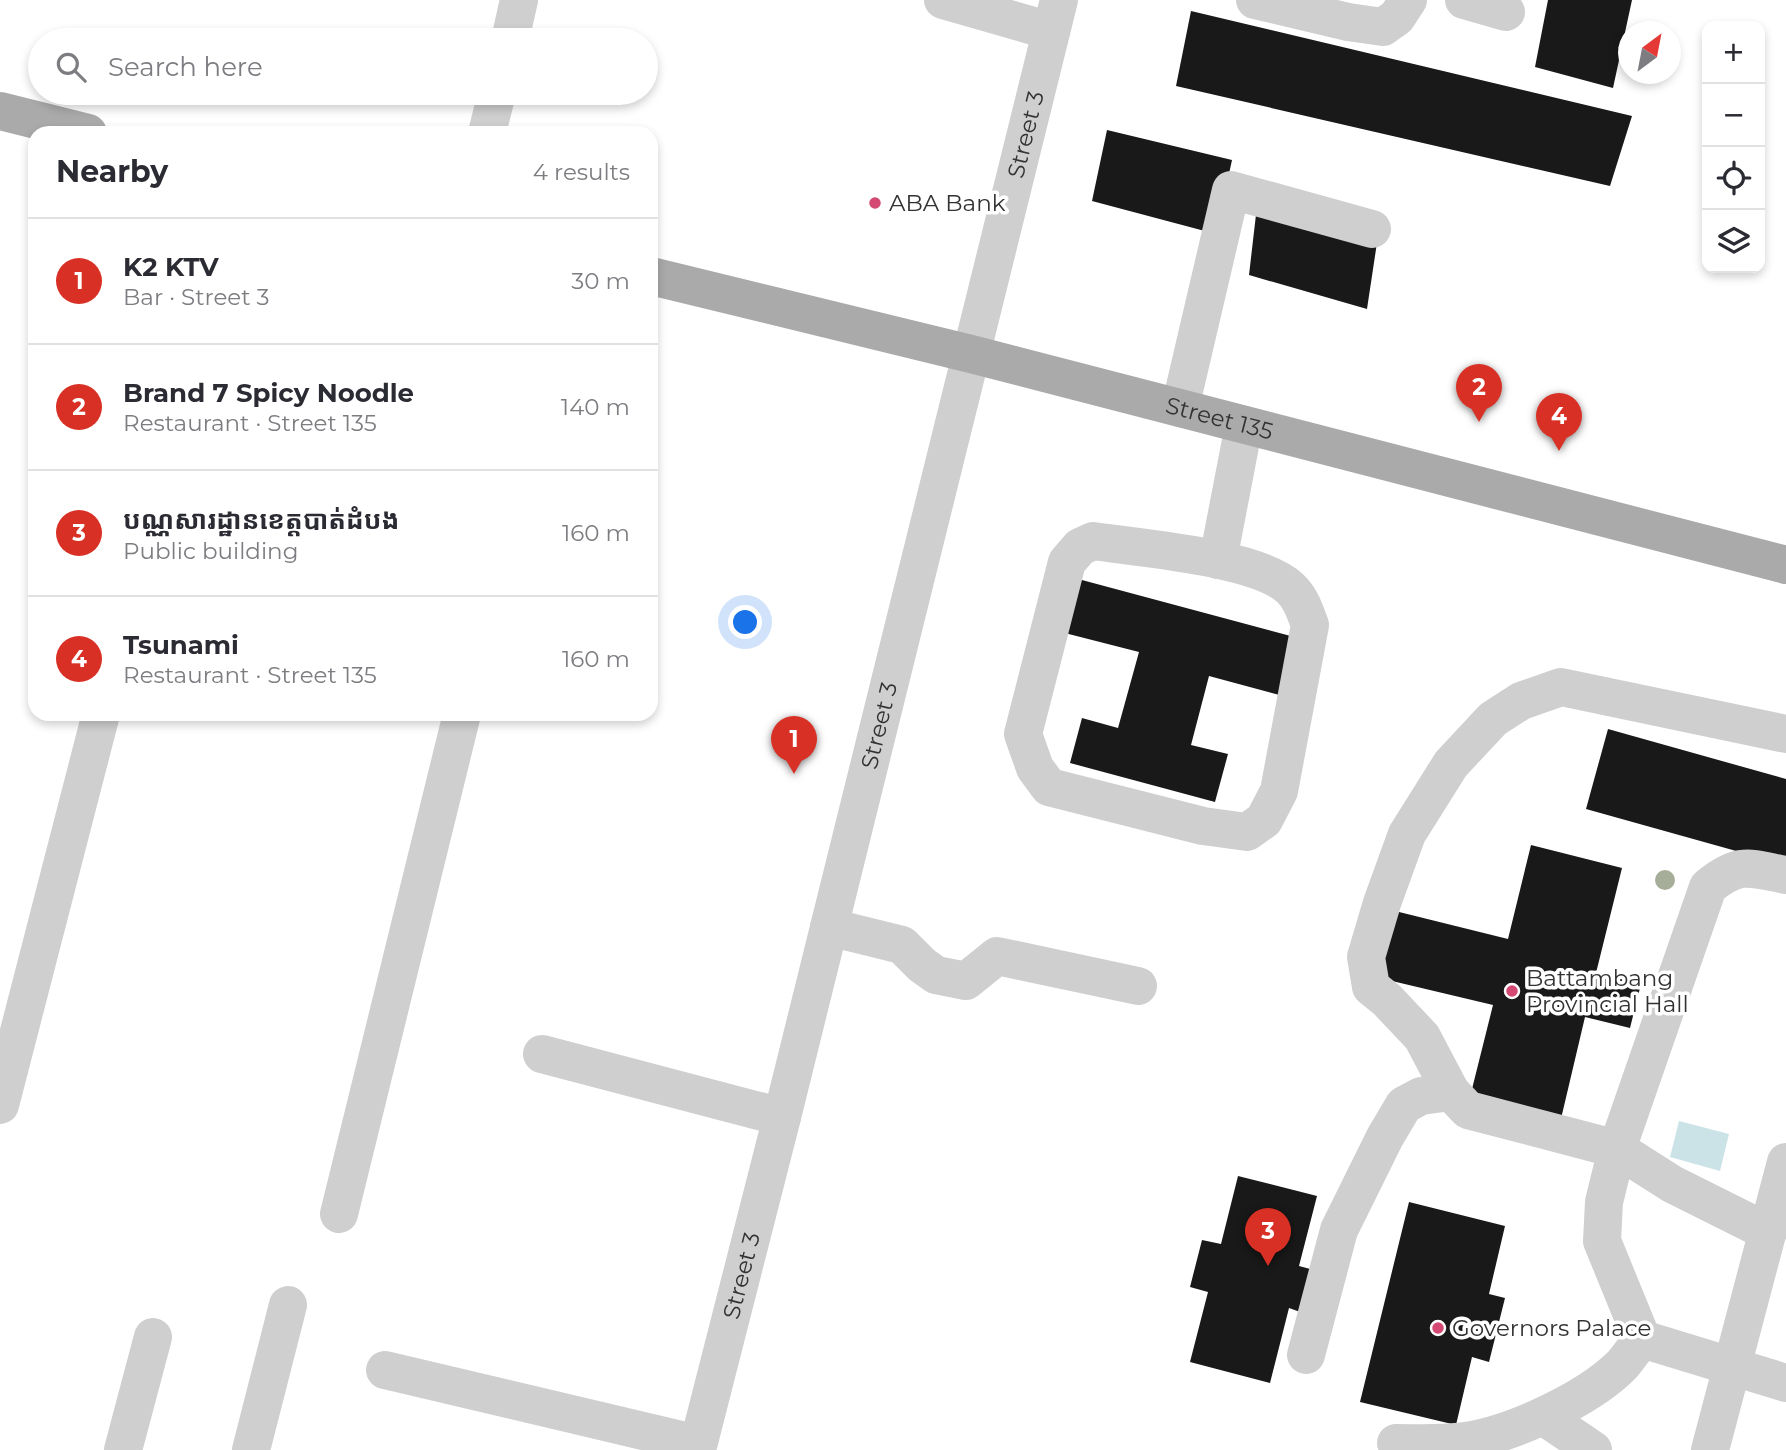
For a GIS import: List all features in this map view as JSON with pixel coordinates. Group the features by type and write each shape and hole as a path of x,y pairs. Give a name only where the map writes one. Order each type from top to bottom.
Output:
{"main road":[{"path":"0,111 60,126"},
{"name":"Street 135","path":"658,278 971,354 1786,565"}],"street":[{"path":"513,28 519,0"},
{"path":"943,0 1055,16"},
{"path":"1255,0 1348,22 1383,27 1397,17 1408,0"},
{"path":"1464,0 1506,12"},
{"name":"Street 3","path":"697,1447 782,1117 1055,16"},
{"path":"489,126 494,105"},
{"path":"1180,408 1231,190 1372,229"},
{"path":"1217,560 1244,425"},
{"path":"1093,541 1217,560 1274,576 1291,589 1301,603 1310,625 1279,791 1265,820 1247,832 1203,826 1049,787 1035,768 1023,734 1067,562 1080,547 1093,541"},
{"path":"1768,1232 1672,1184 1616,1149 1468,1110 1451,1092 1422,1037 1371,987 1366,957 1407,834 1451,764 1493,719 1521,701 1561,687 1786,734"},
{"path":"0,1105 100,721"},
{"path":"340,1214 459,721"},
{"path":"1642,1339 1602,1241 1604,1202 1616,1149 1708,887 1742,867 1786,875"},
{"path":"829,927 902,945 936,975 966,981 997,956 1138,986"},
{"path":"542,1054 782,1117"},
{"path":"1306,1355 1339,1230 1385,1137 1404,1105 1420,1096 1451,1092"},
{"path":"1710,1450 1786,1162"},
{"path":"251,1450 288,1305"},
{"path":"123,1450 153,1337"},
{"path":"1642,1339 1786,1383"},
{"path":"1396,1443 1457,1443 1488,1436 1543,1416 1596,1386 1622,1365 1642,1339"},
{"path":"385,1370 697,1447"},
{"path":"1543,1416 1593,1450"}],"water":[{"path":"1679,1121 1729,1134 1720,1171 1670,1157"}],"building":[{"path":"1548,0 1632,0 1627,21 1618,21 1618,65 1613,88 1535,67"},
{"path":"1191,11 1632,116 1610,186 1176,86"},
{"path":"1107,130 1232,160 1216,234 1092,201"},
{"path":"1257,206 1378,236 1367,309 1249,275"},
{"path":"1067,576 1302,639 1287,697 1209,676 1191,745 1228,754 1215,802 1070,763 1082,718 1118,728 1139,652 1053,630"},
{"path":"1608,729 1786,779 1786,865 1586,809"},
{"name":"Battambang Provincial Hall","path":"1531,845 1622,868 1596,973 1641,984 1630,1028 1585,1017 1560,1123 1469,1101 1493,1005 1371,976 1387,909 1508,939"},
{"path":"1238,1176 1317,1196 1299,1266 1314,1270 1303,1313 1289,1308 1270,1383 1190,1362 1208,1292 1190,1287 1202,1240 1221,1244"},
{"name":"Governors Palace","path":"1409,1202 1505,1226 1489,1294 1505,1298 1489,1362 1472,1357 1456,1425 1360,1402"}],"place":[{"name":"ABA Bank","path":"875,203"},
{"name":"Brand 7 Spicy Noodle","path":"1479,422"},
{"name":"Tsunami","path":"1559,451"},
{"name":"K2 KTV","path":"794,774"},
{"name":"Battambang Provincial Hall","path":"1512,991"},
{"name":"បណ្ណសារដ្ឋានខេត្តបាត់ដំបង","path":"1268,1266"},
{"name":"Governors Palace","path":"1438,1328"}]}
